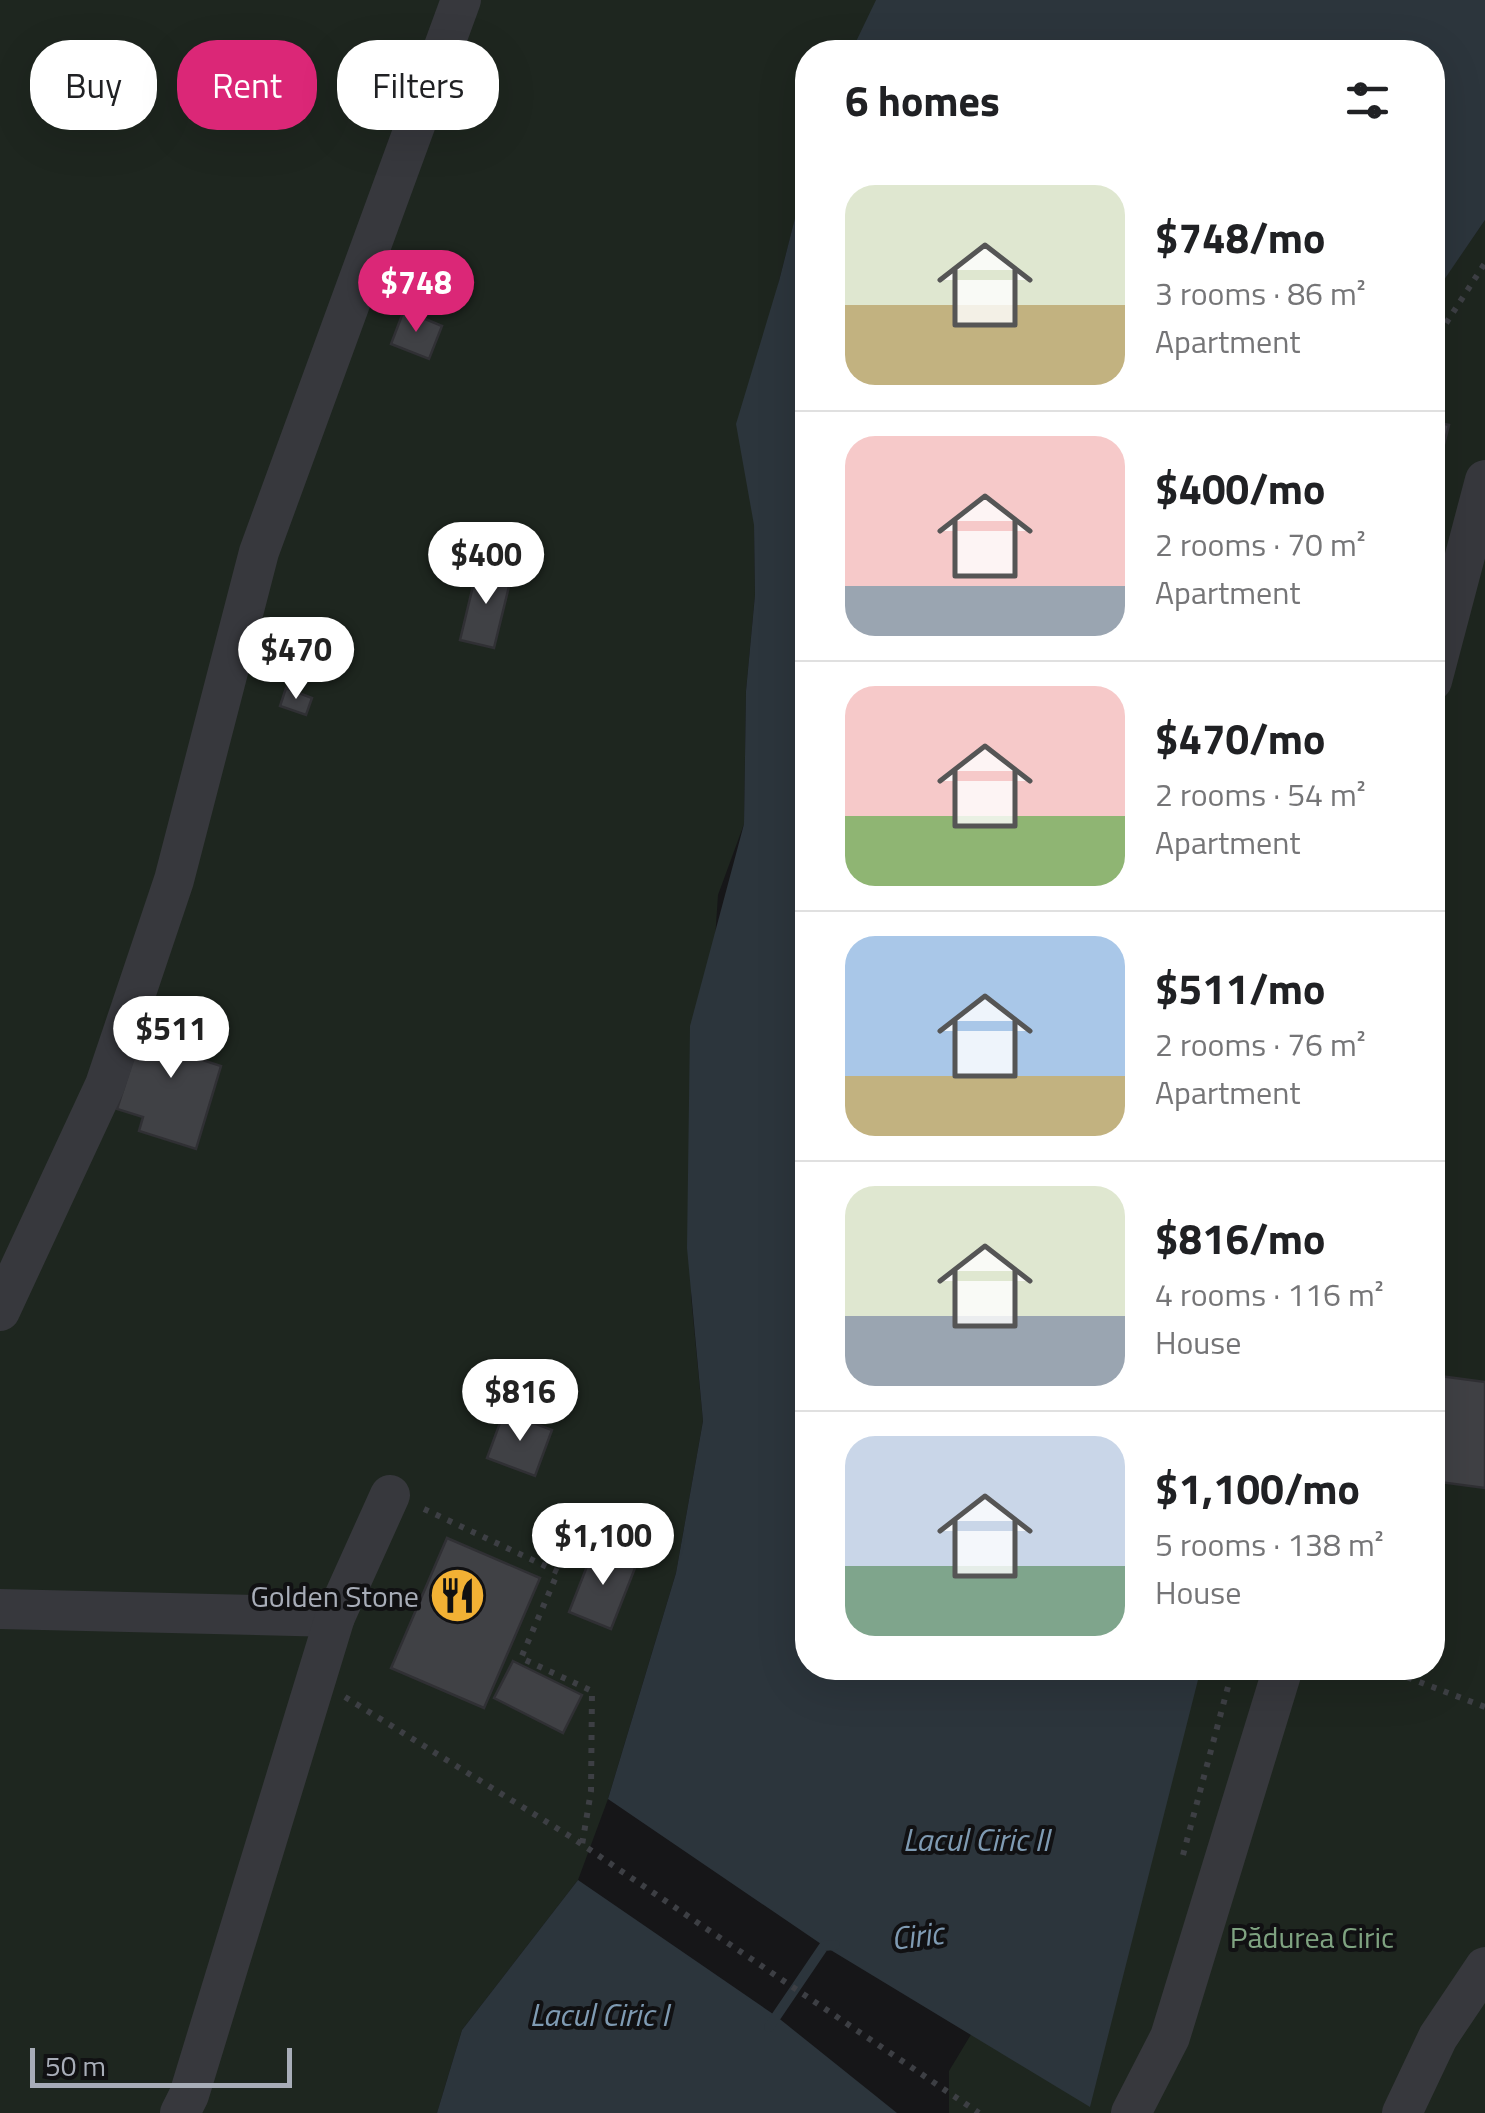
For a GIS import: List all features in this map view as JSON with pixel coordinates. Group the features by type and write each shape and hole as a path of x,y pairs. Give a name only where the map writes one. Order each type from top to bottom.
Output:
{"street":[{"path":"0,1311 105,1085 174,880 259,552 460,0"},
{"path":"1445,632 1485,480"},
{"path":"180,2113 189,2096 335,1617 403,1500"},
{"path":"0,1609 335,1617"},
{"path":"1131,2113 1170,2037 1279,1680"},
{"path":"1402,2113 1438,2036 1485,1967"}],"path":[{"path":"1445,325 1485,263"},
{"path":"403,1500 558,1572 521,1658 592,1691 591,1791 582,1844"},
{"path":"315,1678 582,1844 979,2113"},
{"path":"1415,1680 1485,1707"}],"green space":[{"path":"0,0 907,0 879,40 795,40 795,219 779,281 754,524 755,595 746,691 744,824 718,895 691,1296 703,1421 676,1573 608,1799 578,1880 462,2030 437,2113 0,2113"},
{"name":"Pădurea Ciric","path":"1485,220 1485,2113 949,2113 949,2071 1185,1680 1445,1680 1445,277"}],"water":[{"path":"876,0 1485,0 1485,220 1445,278 1445,40 857,40"},
{"name":"Lacul Ciric II","path":"795,218 795,1680 1198,1680 1090,2107 824,1946 608,1799 676,1573 703,1421 687,1248 690,1026 744,824 746,691 755,595 754,525 736,424"},
{"name":"Lacul Ciric I","path":"578,1880 776,2016 897,2113 437,2113 462,2030"}],"building":[{"path":"410,276 449,290 442,309 403,295"},
{"path":"404,310 442,326 429,359 391,344"},
{"path":"478,565 512,574 494,648 460,640"},
{"path":"286,688 312,698 306,715 280,706"},
{"path":"172,999 201,1008 187,1055 221,1066 196,1149 139,1131 143,1117 117,1109 142,1030 160,1037"},
{"path":"1445,1377 1485,1382 1485,1488 1445,1483"},
{"path":"504,1412 552,1430 535,1476 487,1458"},
{"path":"447,1538 540,1578 484,1708 391,1668"},
{"path":"595,1546 637,1563 611,1629 569,1612"},
{"path":"513,1661 582,1695 563,1733 494,1698"}],"waterway":[{"name":"Ciric","path":"769,2027 824,1946 835,1945"}],"place":[{"name":"Golden Stone","path":"458,1596"}]}
